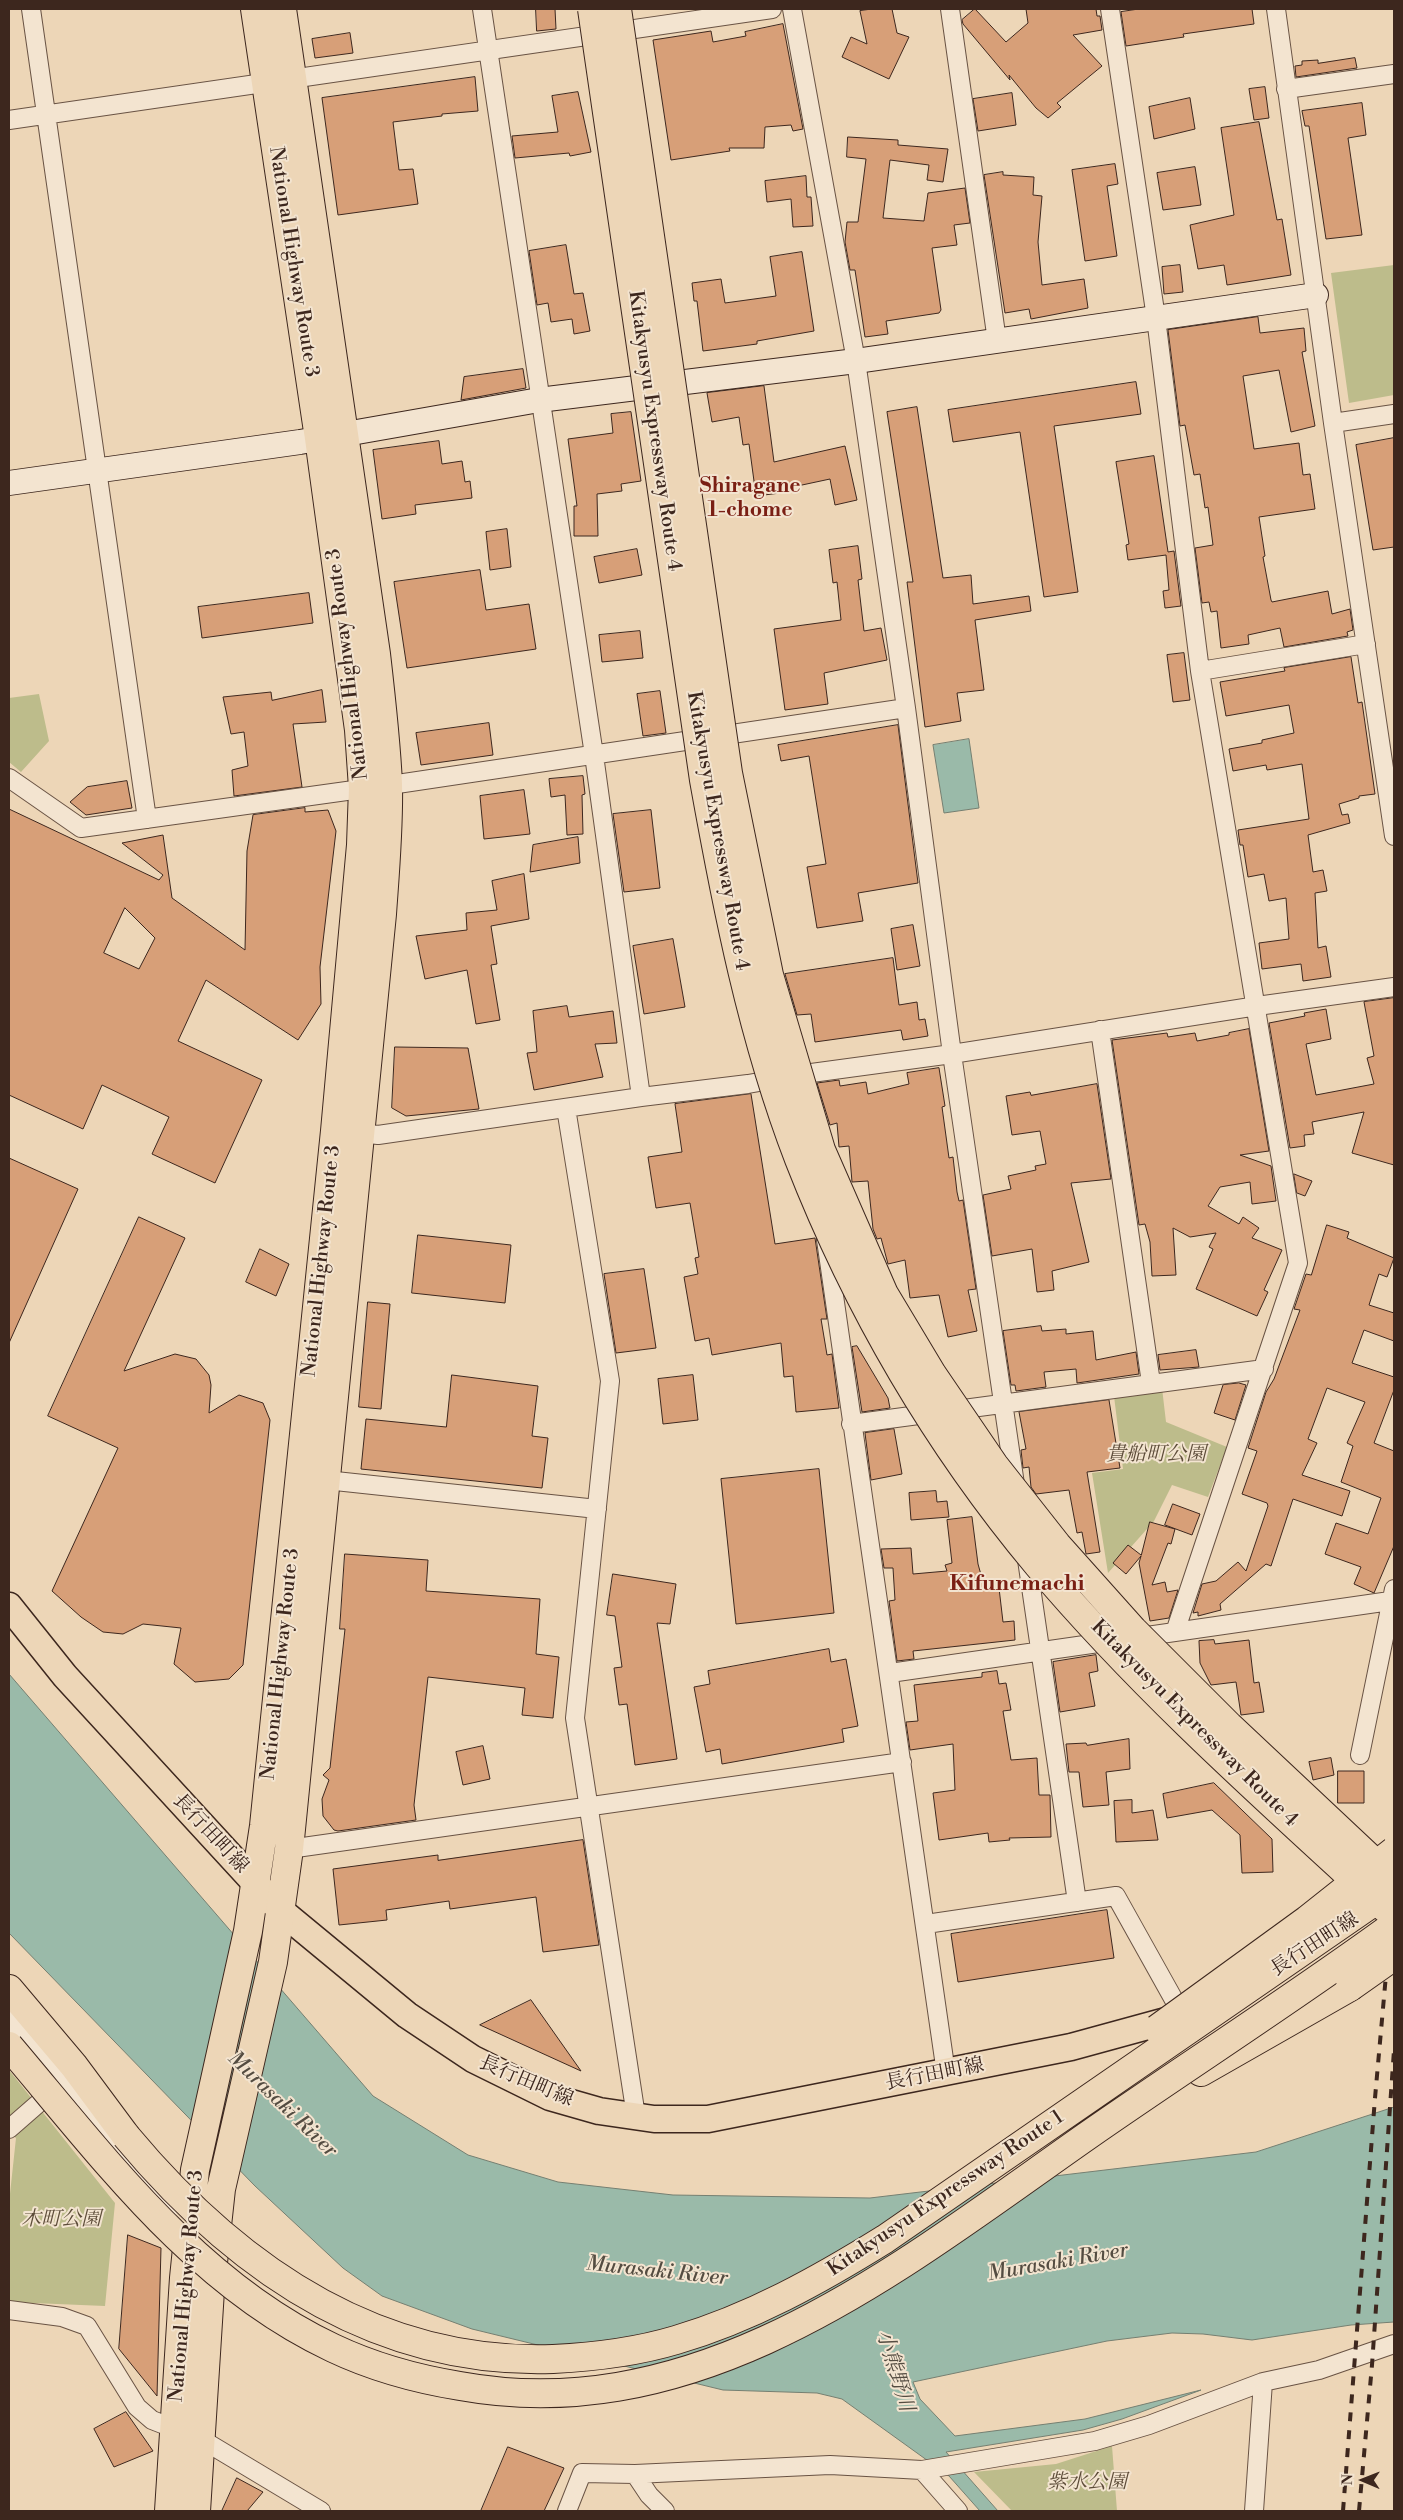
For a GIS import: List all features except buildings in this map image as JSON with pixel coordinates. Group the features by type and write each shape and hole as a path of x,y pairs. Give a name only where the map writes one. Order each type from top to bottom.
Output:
{"highway":[{"name":"National Highway Route 3","path":"169,2511 189,2228 195,2170 248,1931 256,1884 348,1132 382,914 375,787 384,724 376,654 332,435 266,84 255,9"},
{"name":"National Highway Route 3","path":"282,9 293,80 332,435"},
{"name":"Kitakyusyu Expressway Route 4","path":"592,9 704,780 724,891 743,978 778,1098 799,1157 824,1217 864,1302 910,1388 974,1482 1038,1565 1120,1653 1211,1745 1394,1916"},
{"name":"Kitakyusyu Expressway Route 4","path":"617,9 728,773 769,975 822,1150 884,1294 932,1374 994,1466 1057,1545 1133,1630 1229,1726 1394,1881"},
{"name":"National Highway Route 3","path":"196,2511 213,2246 221,2189 273,1962 290,1849 326,1480 348,1132"},
{"path":"1307,1920 1394,1851"},
{"path":"1017,2148 1135,2044 1394,1860"},
{"name":"Kitakyusyu Expressway Route 1","path":"9,2000 161,2179 209,2226 260,2265 327,2308 393,2336 443,2350 489,2357 533,2360 580,2358 632,2351 702,2332 764,2307 825,2276 885,2240 1394,1888"},
{"name":"Kitakyusyu Expressway Route 1","path":"9,2046 144,2203 194,2254 244,2294 332,2348 386,2369 436,2382 484,2391 530,2395 583,2393 639,2384 729,2357 768,2340 898,2268 1394,1925"},
{"path":"1350,1987 1394,1956"},
{"path":"898,2268 965,2231 1202,2072 1350,1987 1394,1964"},
{"path":"9,1989 74,2066 126,2136"}],"main road":[{"name":"長行田町線","path":"9,1606 65,1676 282,1911 407,2015 473,2059 550,2097 599,2111 654,2119 708,2119 1072,2047 1183,2016 1270,1974 1394,1893"}],"street":[{"path":"31,9 98,470 127,696 147,819"},
{"path":"482,9 539,400 594,755 642,1097"},
{"path":"9,120 488,52 772,9"},
{"path":"792,9 856,361 906,708 952,1054 1077,1902"},
{"path":"950,9 997,341"},
{"path":"1110,9 1156,318 1200,671 1257,1006 1298,1263 1175,1632"},
{"path":"1276,9 1333,423 1394,836"},
{"path":"1286,89 1394,74"},
{"path":"9,483 332,435 539,400 856,361 1316,295"},
{"path":"1333,423 1394,414"},
{"path":"1200,671 1366,644"},
{"path":"9,778 81,828 375,787 906,708"},
{"path":"348,1132 378,1135 642,1097 748,1084 1257,1006 1394,988"},
{"path":"1100,1030 1151,1383"},
{"path":"804,1074 851,1424 890,1673 946,2072"},
{"path":"566,1108 610,1381 575,1718 636,2116"},
{"path":"851,1424 1264,1369"},
{"path":"326,1480 597,1509"},
{"path":"890,1673 1175,1632 1392,1595 1360,1755"},
{"path":"290,1849 902,1762"},
{"path":"926,1924 1116,1896 1183,2016"},
{"path":"9,2019 139,2174 189,2228 213,2246"},
{"path":"9,2129 62,2082"},
{"path":"9,2310 62,2317 87,2326 137,2407 152,2420 201,2439 322,2511"},
{"path":"567,2511 582,2473 635,2474 830,2464 922,2470 1095,2440 1149,2425 1263,2382 1319,2370 1394,2344"},
{"path":"1254,2511 1263,2382"},
{"path":"922,2470 958,2511"},
{"path":"635,2474 649,2495 665,2511"}],"green space":[{"path":"1394,265 1394,395 1349,403 1331,273"},
{"path":"39,694 49,741 21,772 9,762 9,698"},
{"name":"貴船町公園","path":"1162,1388 1166,1422 1227,1447 1208,1497 1172,1485 1154,1521 1108,1573 1092,1473 1123,1469 1114,1396"},
{"name":"木町公園","path":"9,2070 115,2203 105,2306 9,2302 9,2203 16,2138 9,2132"},
{"name":"紫水公園","path":"1112,2446 1117,2511 1012,2511 974,2472 1056,2464"}],"water":[{"path":"969,739 979,808 944,813 933,745"},
{"path":"9,1674 373,2096 468,2155 558,2182 673,2195 870,2198 1256,2152 1394,2107 1394,2322 1351,2325 1252,2340 1203,2334 1172,2333 1107,2341 913,2382 920,2399 955,2436 1085,2419 1201,2390 1122,2419 1083,2430 946,2452 998,2511 980,2511 949,2476 842,2399 817,2393 723,2390 472,2329 382,2296 343,2268 255,2186 9,1933"}],"railway":[{"path":"1343,2511 1375,2098 1394,1885"},
{"path":"1359,2511 1372,2365 1394,2050"}],"district":[{"name":"Shiragane 1-chome","path":"750,499"},
{"name":"Kifunemachi","path":"1017,1585"}],"water label":[{"name":"Murasaki River","path":"282,2105"},
{"name":"Murasaki River","path":"1058,2263"},
{"name":"Murasaki River","path":"657,2272"},
{"name":"小熊野川","path":"894,2371"}]}
